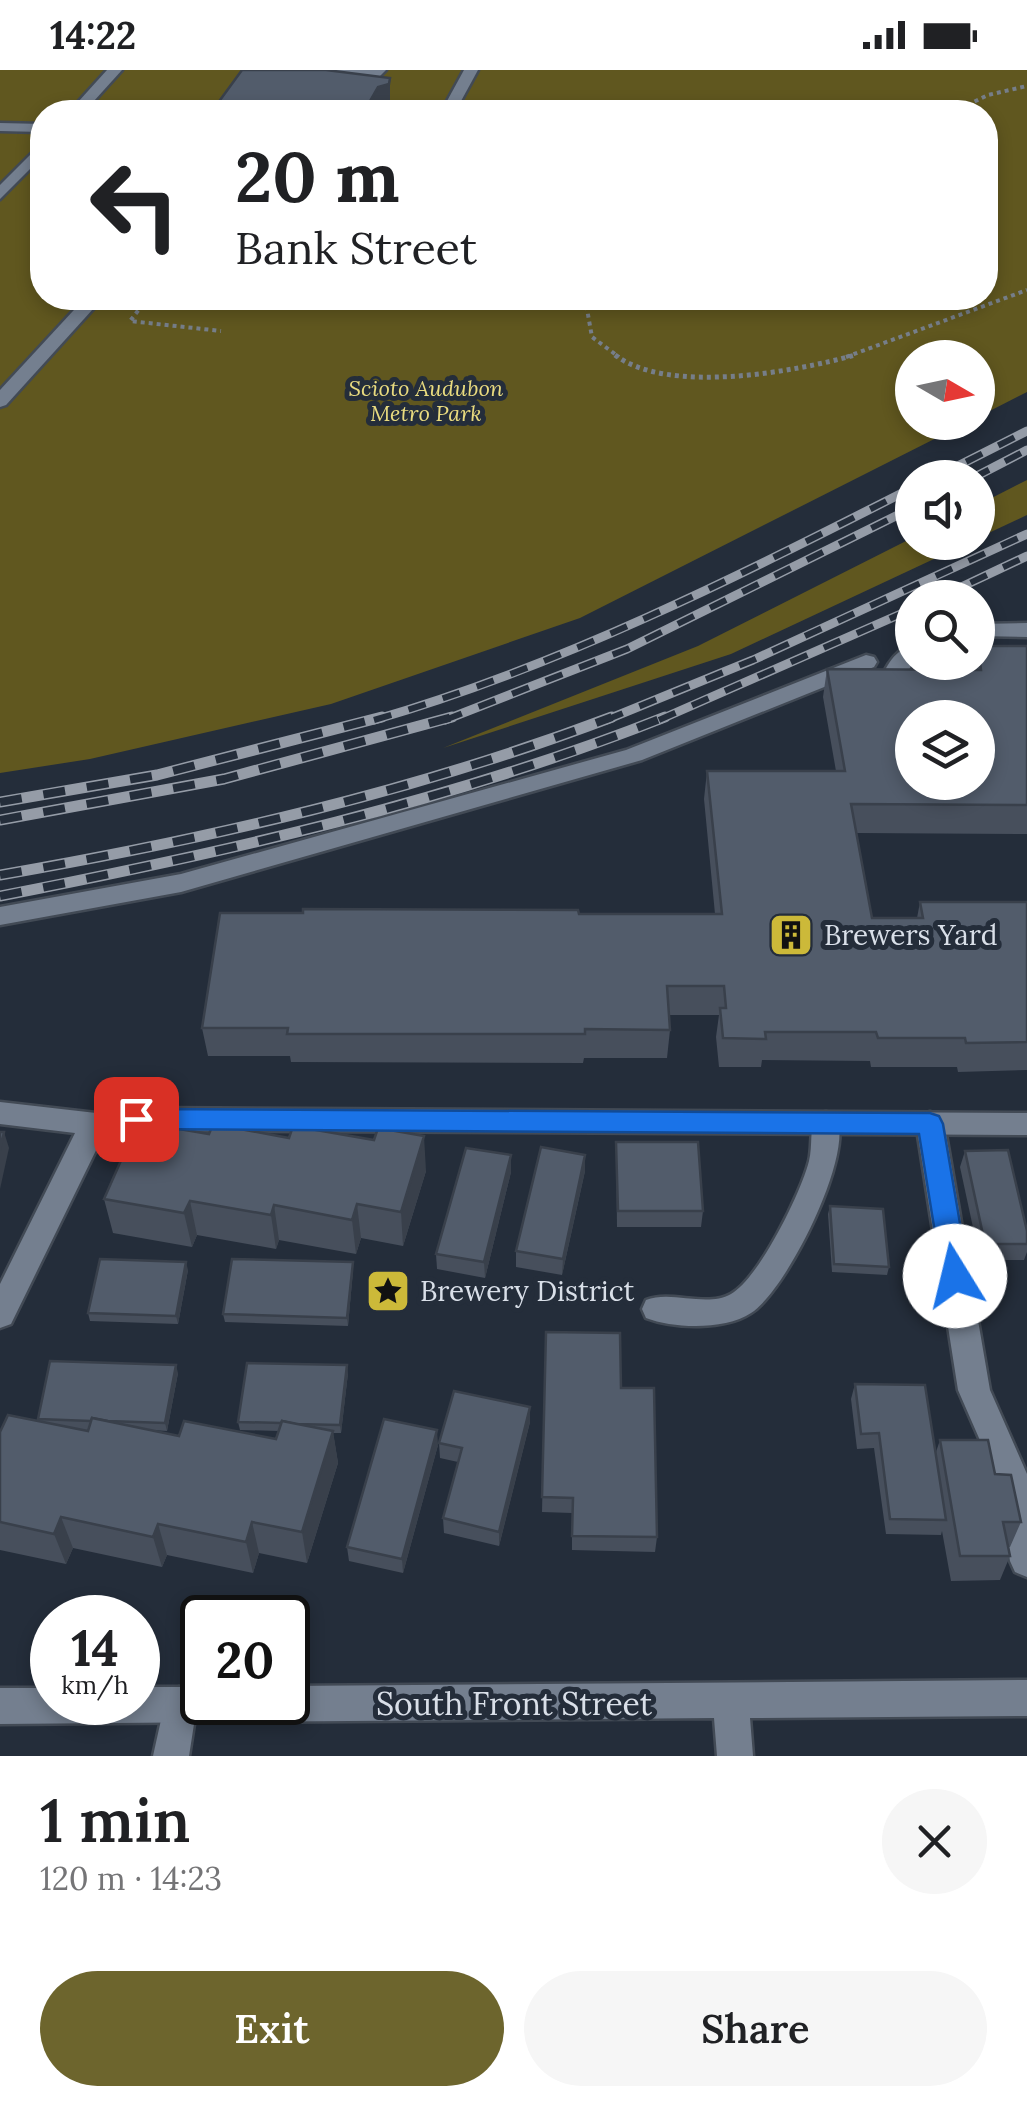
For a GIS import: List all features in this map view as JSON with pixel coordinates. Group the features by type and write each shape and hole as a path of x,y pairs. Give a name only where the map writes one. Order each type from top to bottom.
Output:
{"street":[{"path":"87,100 115,70"},
{"path":"312,70 375,77 379,70"},
{"path":"455,100 472,70"},
{"path":"0,127 30,128"},
{"path":"0,194 30,161"},
{"path":"0,401 83,310"},
{"path":"995,630 1027,630"},
{"path":"0,916 181,883 634,755 866,662"},
{"path":"884,698 895,672"},
{"path":"0,1113 96,1124 120,1119 1027,1124"},
{"path":"658,1309 725,1310 744,1302 763,1280 803,1209 823,1162 826,1123"},
{"path":"0,1315 81,1146 96,1124"},
{"path":"930,1124 974,1390 1012,1476 1027,1561"},
{"name":"South Front Street","path":"0,1706 1027,1698"},
{"path":"731,1702 735,1756"},
{"path":"171,1756 179,1705"}],"path":[{"path":"972,100 1027,86"},
{"path":"998,301 1027,290"},
{"path":"139,310 130,321 221,331"},
{"path":"586,310 592,337 630,366 708,378 782,373 852,356 974,310"}],"green space":[{"name":"Scioto Audubon Metro Park","path":"0,70 1027,70 1027,392 995,408 995,340 895,340 895,440 932,440 580,618 331,704 90,759 0,773"},
{"path":"1027,480 1027,515 995,530 995,496"},
{"path":"895,547 895,560 932,560 731,654 443,748 698,646"}],"building":[{"path":"242,70 326,70 390,78 389,84 378,87 371,100 220,100"},
{"name":"Brewers Yard","path":"995,646 1027,646 1027,805 851,804 872,918 923,918 920,902 1027,902 1027,1042 878,1038 876,1032 765,1032 766,1039 723,1038 720,1008 726,1008 724,986 667,986 670,1030 585,1029 585,1034 287,1034 288,1028 202,1028 220,913 303,913 303,909 722,914 707,771 845,771 827,669 895,669 895,680 995,680"},
{"path":"138,1122 209,1134 213,1124 289,1138 293,1126 374,1140 378,1128 424,1136 401,1212 357,1204 352,1220 274,1205 271,1215 190,1201 184,1213 104,1199"},
{"path":"616,1142 698,1142 703,1211 618,1211"},
{"path":"541,1147 585,1155 563,1259 516,1251"},
{"path":"466,1148 511,1155 484,1262 436,1254"},
{"path":"1008,1150 1027,1244 985,1244 965,1151"},
{"path":"830,1206 883,1209 889,1267 834,1264"},
{"path":"100,1259 186,1262 176,1316 88,1313"},
{"path":"232,1259 353,1262 347,1318 223,1314"},
{"path":"546,1332 620,1333 621,1388 654,1388 657,1537 572,1536 573,1498 542,1497"},
{"path":"50,1361 176,1365 165,1423 38,1419"},
{"path":"247,1363 347,1365 340,1425 238,1422"},
{"path":"855,1384 925,1385 946,1520 890,1519 879,1433 861,1434"},
{"path":"454,1391 530,1407 499,1532 443,1518 462,1448 439,1443"},
{"path":"8,1415 88,1431 92,1418 179,1436 184,1421 276,1439 282,1421 333,1431 302,1532 252,1522 246,1542 158,1524 153,1537 61,1517 54,1534 0,1522 0,1432"},
{"path":"384,1419 437,1430 402,1559 347,1547"},
{"path":"940,1440 988,1440 995,1474 1011,1475 1021,1522 1003,1522 1010,1556 960,1556"}],"railway":[{"path":"970,460 1027,431"},
{"path":"995,467 1027,450"},
{"path":"374,720 581,646 715,586 895,496"},
{"path":"445,720 627,649 895,516"},
{"path":"606,720 753,660 1027,534"},
{"path":"976,580 1027,556"},
{"path":"659,720 895,616"},
{"path":"0,802 157,775 382,717"},
{"path":"0,820 224,779 452,717"},
{"path":"0,875 156,846 310,811 462,768 612,717"},
{"path":"0,896 337,822 502,775 665,717"}],"place":[{"name":"Brewers Yard","path":"791,935"},
{"name":"Brewery District","path":"388,1291"}],"route":[{"path":"136,1119 930,1124 955,1276"}]}
